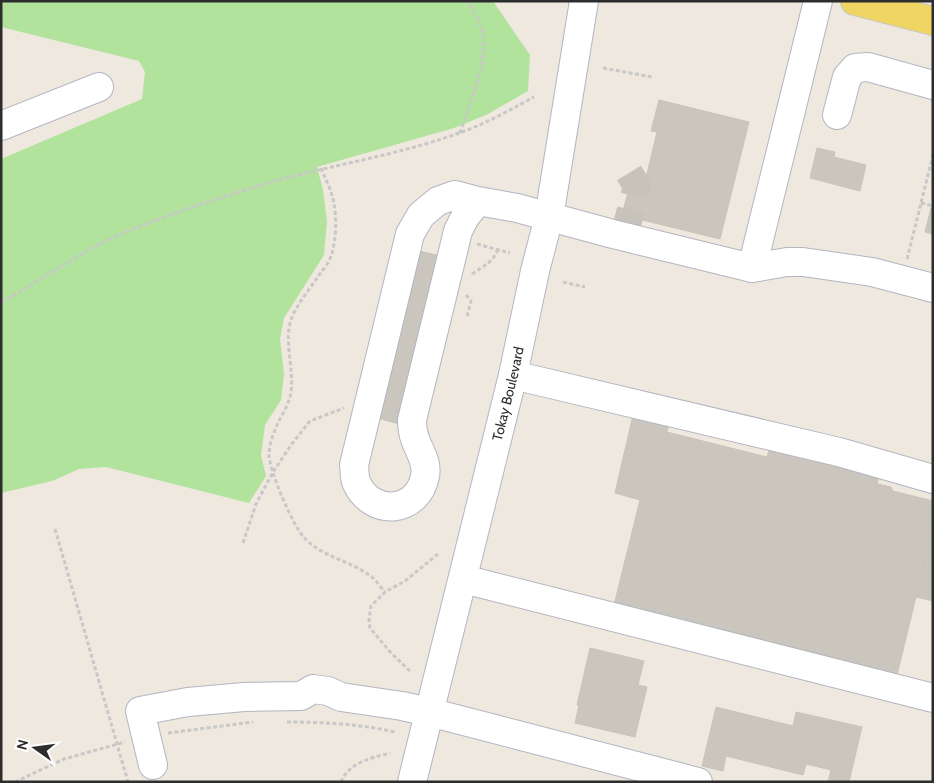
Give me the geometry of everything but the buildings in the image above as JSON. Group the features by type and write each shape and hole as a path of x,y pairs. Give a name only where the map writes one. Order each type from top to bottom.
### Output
{"main road":[{"path":"855,1 933,20"}],"street":[{"name":"Tokay Boulevard","path":"412,782 513,375 535,271 549,217 584,1"},
{"path":"752,268 818,1"},
{"path":"837,115 847,78 855,68 868,68 933,85"},
{"path":"3,125 99,87"},
{"path":"478,201 465,217 458,231 412,420 414,438 423,456 426,475 419,490 408,502 394,507 378,505 366,498 356,483 354,465 410,234 421,215 438,201 455,195 517,208 752,268 787,262 803,262 872,272 933,288"},
{"path":"513,375 839,452 933,479"},
{"path":"463,579 933,698"},
{"path":"154,764 140,711 188,702 244,697 301,696 311,704 327,704 341,697 387,703 429,712 698,782"}],"path":[{"path":"460,133 477,83 483,57 483,34 475,14 467,1"},
{"path":"603,68 652,77"},
{"path":"1,302 92,248 158,220 245,190 321,168 412,148 460,133 500,116 534,97"},
{"path":"902,280 933,155"},
{"path":"321,168 334,205 331,257 295,310 290,322 291,393 277,422 269,457 273,472 298,530 306,541 315,548 374,578 384,592"},
{"path":"921,203 933,206"},
{"path":"456,239 510,253"},
{"path":"471,275 487,265 496,256 498,249"},
{"path":"563,282 585,287"},
{"path":"462,290 471,301 467,317"},
{"path":"243,543 256,504 273,472 310,421 370,400"},
{"path":"55,530 128,782"},
{"path":"410,671 391,653 370,628 369,619 372,606 384,592 405,581 438,554"},
{"path":"15,782 64,759 118,743 196,728 260,722"},
{"path":"284,722 334,723 395,732"},
{"path":"341,782 343,776 352,767 368,759 390,753"}],"green space":[{"path":"1,1 493,1 530,55 528,91 488,114 454,128 317,167 323,190 327,221 324,255 284,318 280,339 284,374 281,400 265,425 261,455 266,476 249,503 106,467 79,469 52,481 1,493 1,159 142,99 145,72 139,61 1,27"}],"tunnel":[{"path":"624,237 637,186 629,173"}]}
